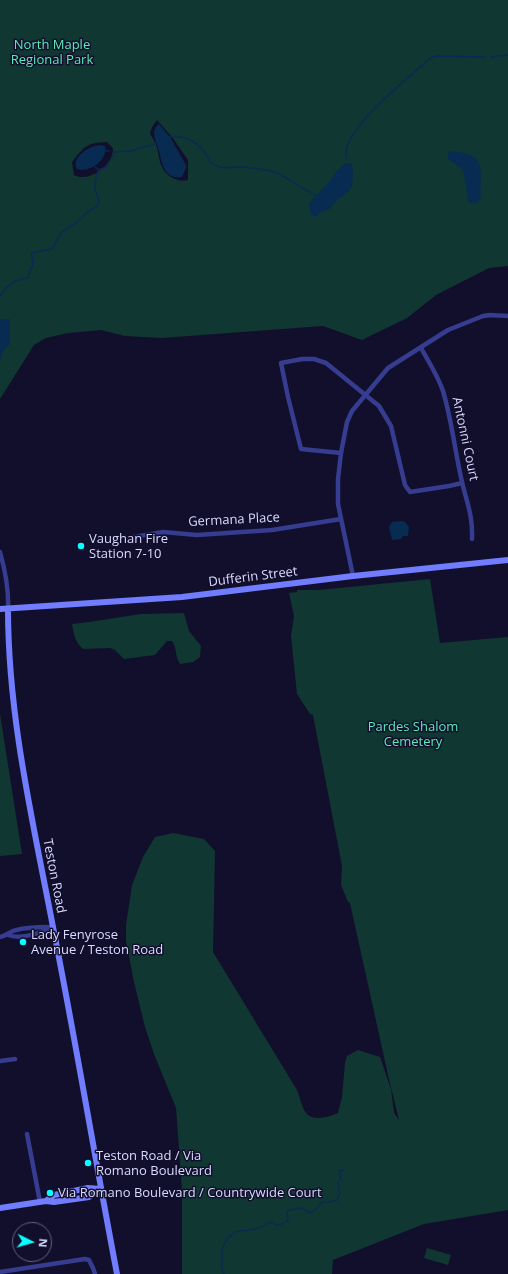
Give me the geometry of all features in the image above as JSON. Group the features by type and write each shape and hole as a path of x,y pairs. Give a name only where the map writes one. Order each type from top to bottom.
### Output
{"main road":[{"name":"Dufferin Street","path":"0,609 182,597 353,576 508,560"},
{"name":"Teston Road","path":"8,609 12,688 17,735 35,839 53,927 117,1274"},
{"path":"0,1208 89,1197 101,1190"}],"street":[{"path":"353,576 338,504 341,454 346,422 352,411 388,368 448,330 483,316 508,316"},
{"name":"Antonni Court","path":"421,348 433,367 443,391 462,482 473,525 472,539"},
{"path":"341,454 301,449 281,363 302,359 314,359 326,363 379,406 388,420 396,444 405,485 410,492 449,486 462,482"},
{"name":"Germana Place","path":"128,538 162,532 197,535 272,530 341,519"},
{"name":"Teston Road","path":"0,552 8,590 8,609"},
{"path":"0,937 8,935 14,938 41,933 53,927"},
{"path":"0,1061 15,1059"},
{"path":"27,1134 43,1202"},
{"path":"0,1272 85,1259 89,1260 95,1274"}],"green space":[{"name":"North Maple Regional Park","path":"0,0 508,0 508,266 489,268 436,295 407,318 362,340 323,326 162,338 125,336 101,330 68,333 46,338 34,345 0,399","holes":["157,120 172,137 188,160 188,180 176,180 169,176 162,167 154,140 150,134 152,127","107,142 113,150 110,160 105,167 92,175 83,177 74,175 72,162 83,149 94,143"]},
{"name":"Pardes Shalom Cemetery","path":"430,579 440,643 508,637 508,1210 424,1224 333,1260 332,1274 182,1274 182,1190 176,1108 154,1054 145,1027 134,982 126,941 126,925 132,885 143,857 155,837 173,833 204,839 215,851 213,952 297,1090 305,1112 314,1118 327,1117 338,1113 342,1097 347,1056 358,1050 380,1057 391,1089 394,1113 399,1120 350,903 348,902 341,885 342,866 313,715 310,714 297,694 291,636 294,616 289,593 297,592 297,590 319,590"},
{"path":"184,613 189,631 201,646 200,657 193,662 180,664 172,641 167,641 155,655 124,659 115,650 110,648 83,649 74,635 72,624 141,614"},
{"path":"0,714 22,854 0,856"},
{"path":"427,1248 451,1255 448,1265 424,1258"}],"water":[{"path":"159,124 170,137 186,165 182,177 171,176 165,170 154,134 155,129"},
{"path":"100,145 105,146 104,156 101,160 97,164 87,169 77,169 76,165 79,156 91,147"},
{"path":"450,151 471,156 477,160 480,165 481,199 476,203 470,203 468,200 464,174 461,168 448,159 448,154"},
{"path":"345,163 352,164 352,186 349,191 336,201 330,209 321,212 316,217 312,215 310,212 309,203"},
{"path":"0,319 10,319 10,344 3,352 0,362"},
{"path":"402,521 409,527 408,536 403,536 401,539 392,540 389,527 392,522"}],"waterway":[{"path":"491,57 508,55"},
{"path":"347,158 347,147 353,134 364,120 394,90 432,57 486,57"},
{"path":"170,137 186,138 194,142 204,151 210,162 219,167 243,167 271,171 281,175 310,192"},
{"path":"114,152 131,151 157,143"},
{"path":"111,159 115,152"},
{"path":"99,170 106,167 108,163"},
{"path":"95,167 99,170"},
{"path":"0,297 11,284 29,277 33,264 32,253 52,249 62,232 76,223 99,203 95,188 96,177 99,170"},
{"path":"312,193 316,196"},
{"path":"224,1274 221,1267 222,1249 230,1236 236,1232 251,1230 272,1222 276,1225 282,1224 288,1220 287,1212 289,1210 302,1208 310,1213 322,1202 337,1200 340,1193 338,1182 341,1180 339,1171 344,1170"}],"place":[{"name":"Vaughan Fire Station 7-10","path":"81,546"},
{"name":"Lady Fenyrose Avenue / Teston Road","path":"23,942"},
{"name":"Teston Road / Via Romano Boulevard","path":"88,1163"},
{"name":"Via Romano Boulevard / Countrywide Court","path":"50,1193"}]}
